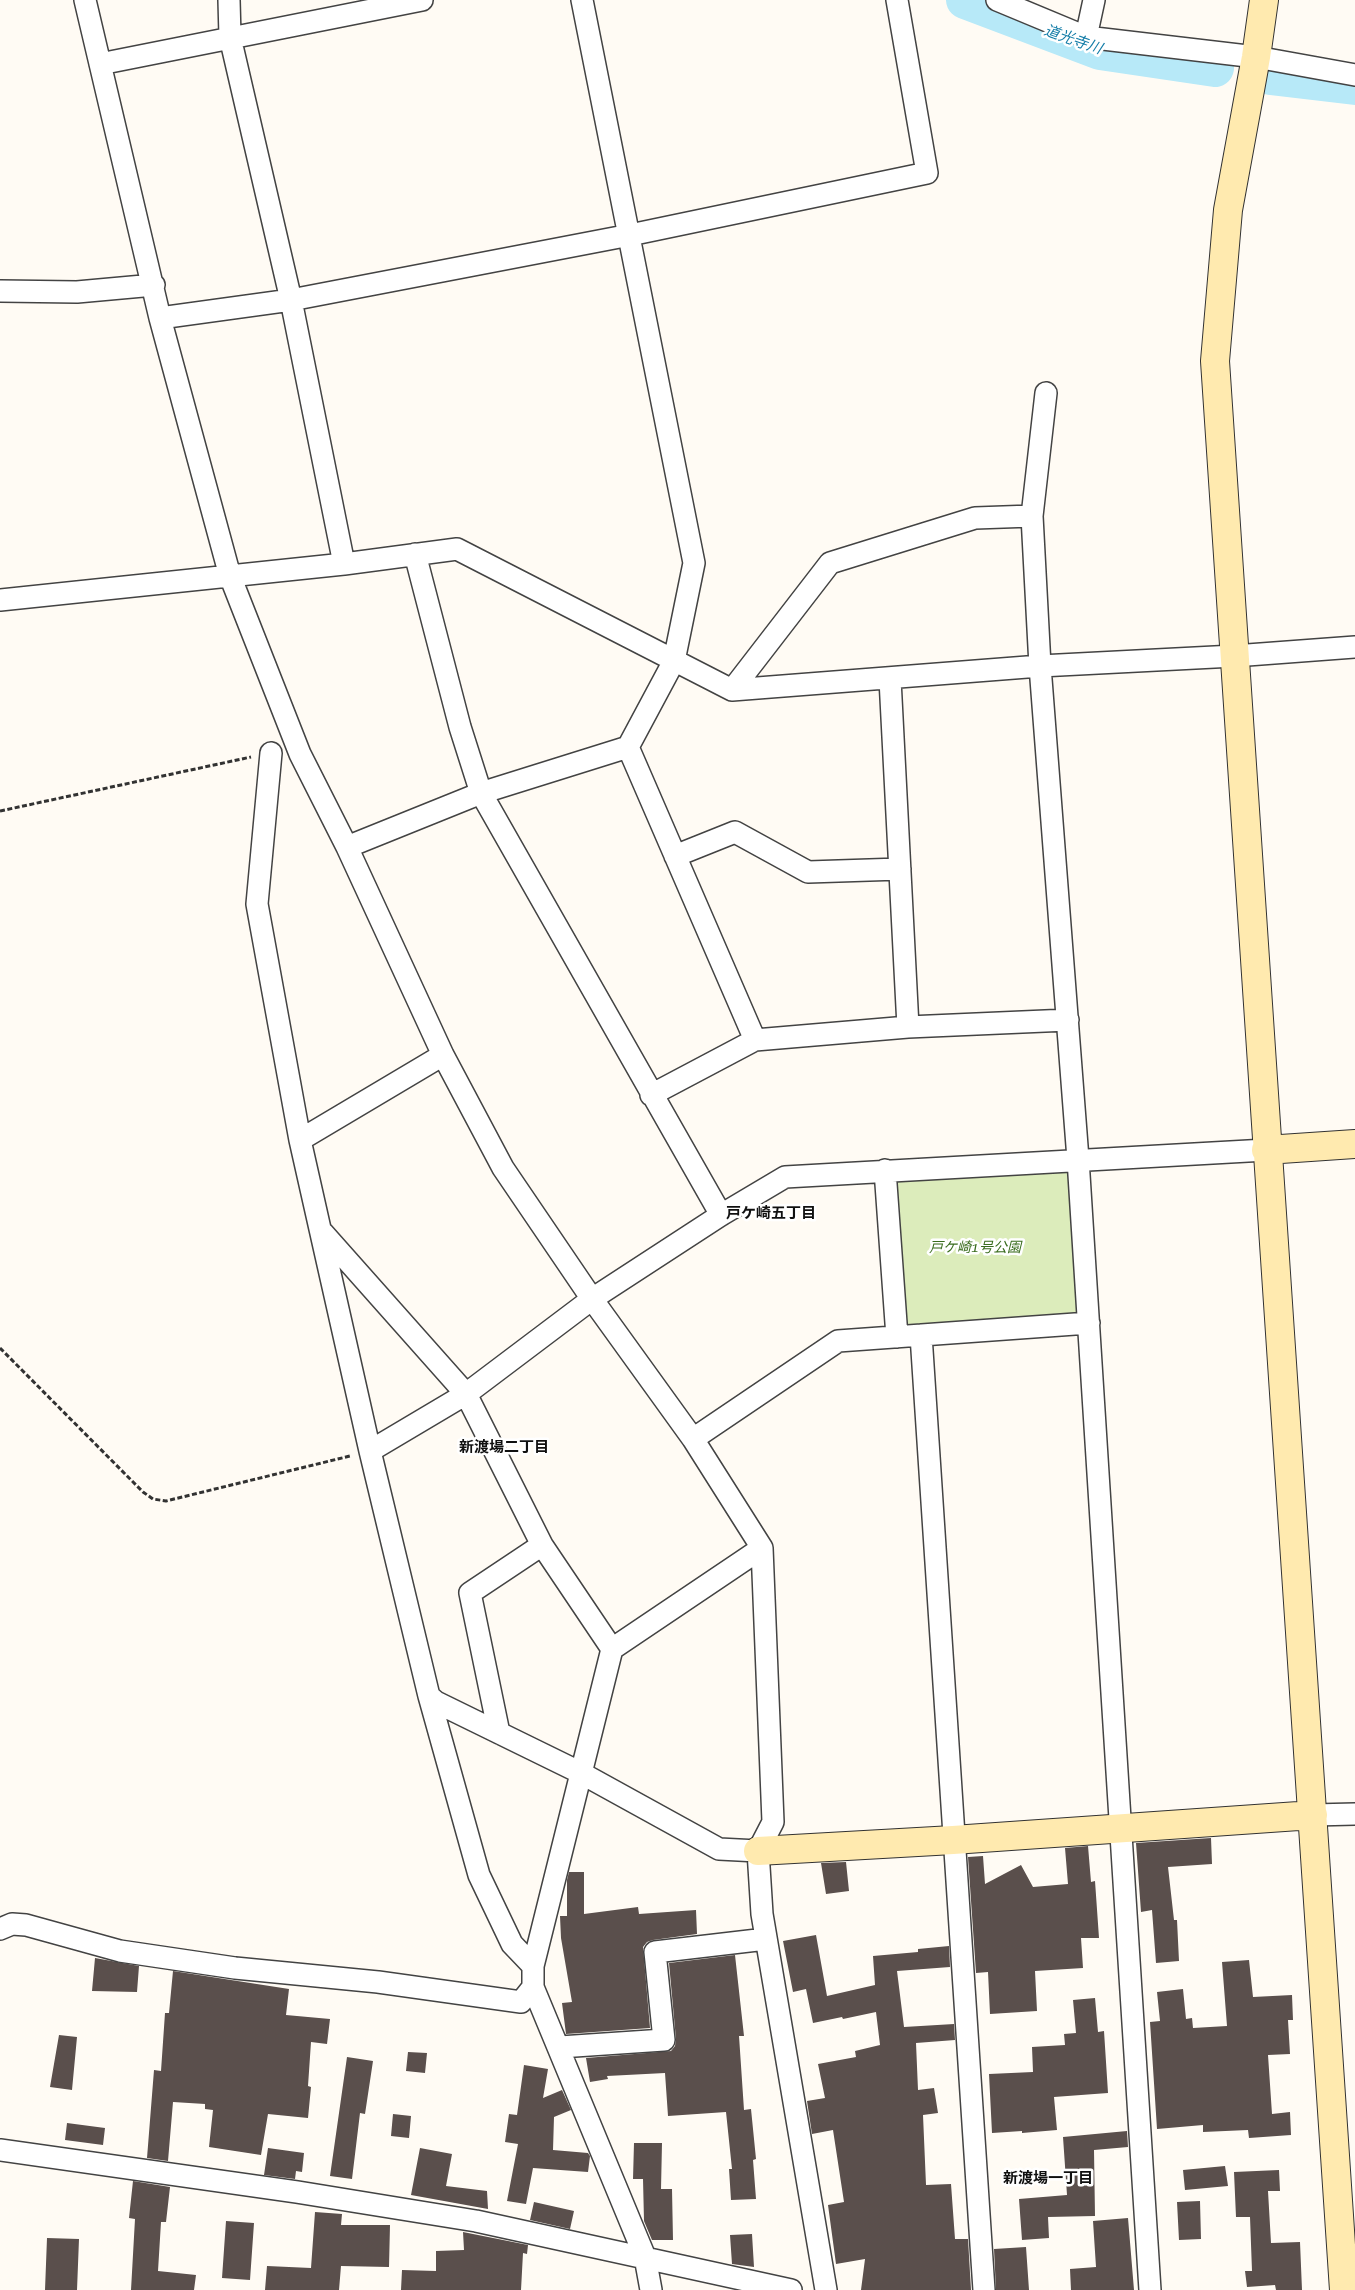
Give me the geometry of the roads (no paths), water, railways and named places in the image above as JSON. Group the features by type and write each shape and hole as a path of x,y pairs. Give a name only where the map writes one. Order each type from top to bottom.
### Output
{"street":[{"path":"85,0 154,285 160,318 230,576 300,754 347,847 442,1055 503,1168 592,1299 693,1439 762,1548 774,1822 758,1850 762,1914 826,2290"},
{"path":"229,0 230,37 291,300 344,564"},
{"path":"100,64 422,0"},
{"path":"347,847 481,793 628,747 674,661 694,563 582,0"},
{"path":"160,318 291,300 630,235 927,174 897,0"},
{"path":"997,0 1086,37 1256,57 1355,75"},
{"path":"1086,37 1094,0"},
{"path":"1264,0 1256,57 1228,210 1215,361 1288,1480 1313,1815 1344,2290"},
{"path":"0,291 77,292 154,285"},
{"path":"1046,393 1032,516 1040,666 1078,1159 1119,1828 1150,2290"},
{"path":"732,690 830,563 975,518 1032,516"},
{"path":"0,600 344,564 457,548 732,690 1040,666 1234,656 1355,647"},
{"path":"415,554 460,727 481,793 651,1095 721,1215"},
{"path":"890,679 908,1027"},
{"path":"628,747 755,1040"},
{"path":"271,753 257,904 300,1140 370,1451 429,1696 479,1875 512,1944 533,1976 645,2257 651,2290"},
{"path":"675,856 735,832 808,872 900,869"},
{"path":"651,1095 755,1040 908,1027 1068,1020"},
{"path":"300,1140 442,1055"},
{"path":"370,1451 466,1394 592,1299 721,1215 785,1177 1355,1144"},
{"path":"885,1170 897,1336"},
{"path":"320,1230 466,1394 542,1545 612,1649"},
{"path":"693,1439 838,1341 1089,1323"},
{"path":"921,1335 984,2290"},
{"path":"499,1733 470,1592 542,1545"},
{"path":"0,1929 12,1924 26,1925 120,1951 236,1968 378,1982 521,2002 533,1976 612,1649 762,1548"},
{"path":"429,1696 581,1774 719,1849 758,1850 953,1840 1313,1815 1355,1814"},
{"path":"560,2047 664,2040 655,1952 766,1939"},
{"path":"0,2150 373,2204 476,2221 791,2290"}],"waterway":[{"name":"道光寺川","path":"965,0 1100,51 1215,68"},
{"name":"道光寺川","path":"1270,76 1355,86"}],"district":[{"name":"戸ケ崎五丁目","path":"771,1214"},
{"name":"新渡場二丁目","path":"504,1448"},
{"name":"新渡場一丁目","path":"1048,2179"}],"park label":[{"name":"戸ケ崎1号公園","path":"975,1248"}]}
